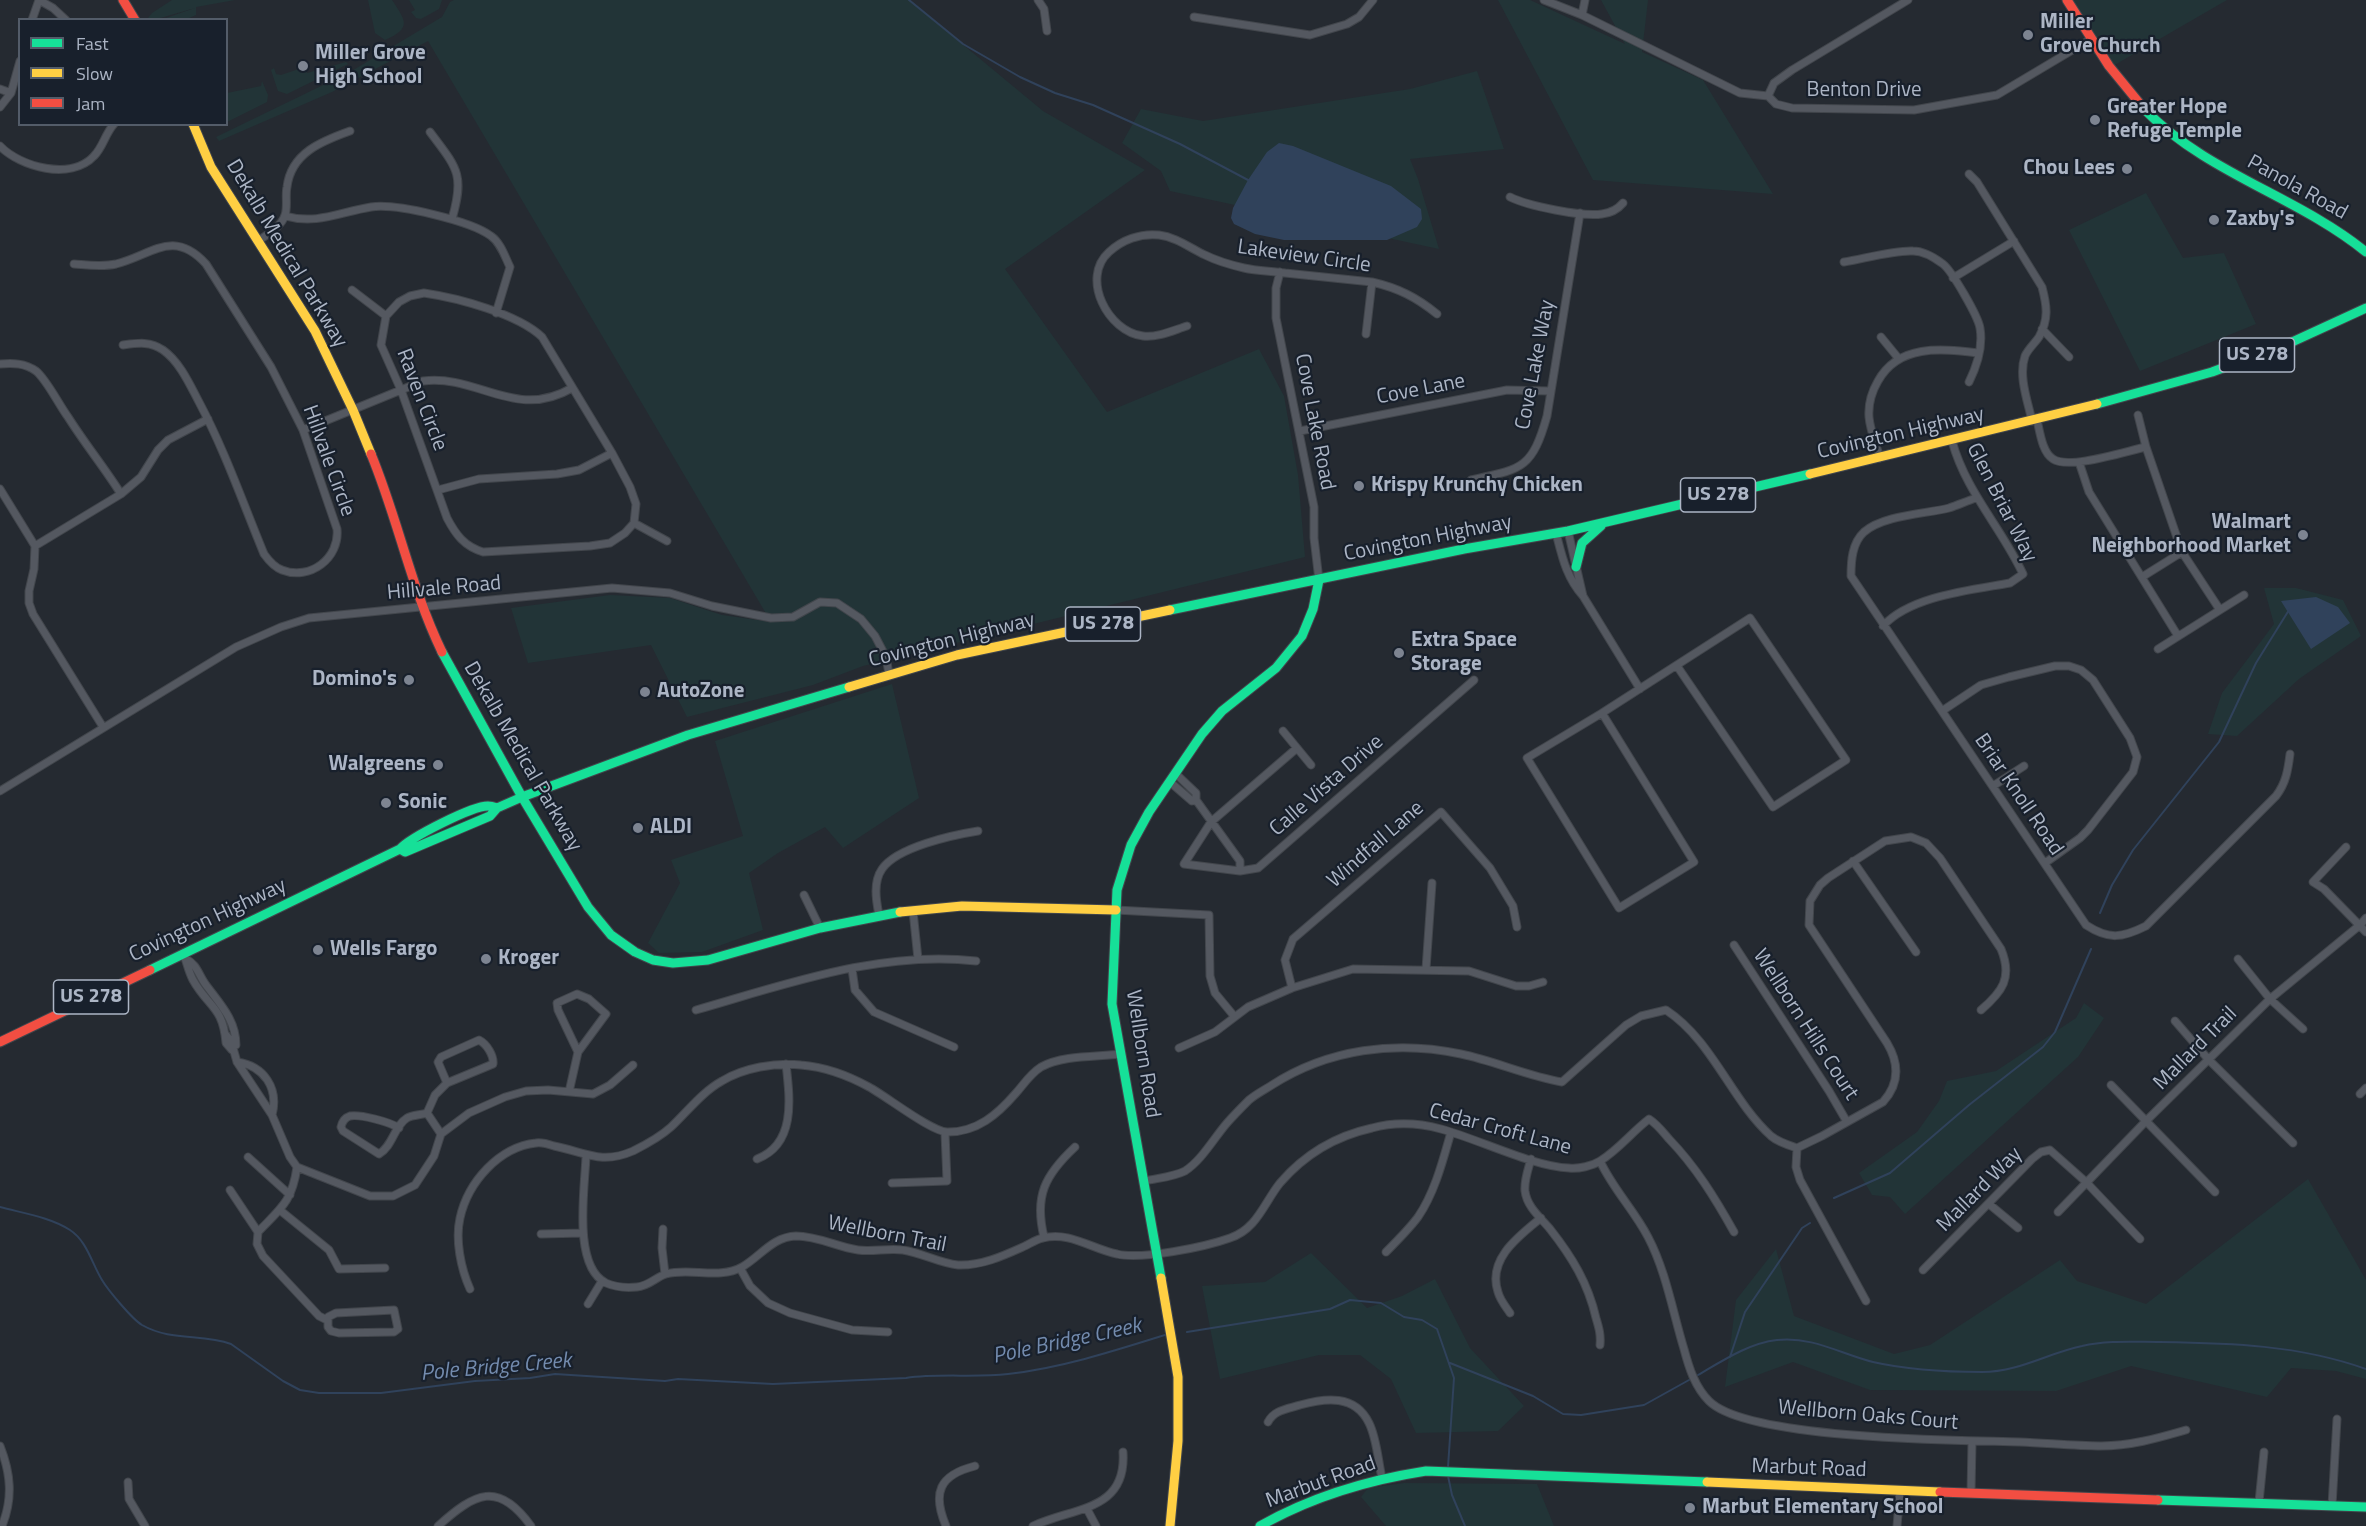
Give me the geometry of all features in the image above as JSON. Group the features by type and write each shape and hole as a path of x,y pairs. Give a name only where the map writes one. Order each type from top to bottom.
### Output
{"main road":[{"path":"123,0 134,18"},
{"name":"Panola Road","path":"2067,0 2128,93 2152,119 2198,154 2314,213 2366,252"},
{"name":"Dekalb Medical Parkway","path":"194,126 211,167 315,330 353,410 376,466 410,572 441,650 522,797 600,924 622,944 653,960 673,963 708,960 820,928 913,910 962,906 1116,910"},
{"name":"Covington Highway","path":"0,1042 184,956 400,849 405,852 490,816 497,808 522,797 688,735 957,655 1464,549 1568,531 2035,421 2212,372 2292,342 2366,308"},
{"path":"1576,567 1578,549 1582,541 1607,522"},
{"name":"Wellborn Road","path":"1170,1526 1178,1441 1178,1377 1112,1004 1117,890 1131,844 1172,777 1202,734 1222,711 1276,668 1296,646 1308,623 1319,580"},
{"name":"Marbut Road","path":"1260,1526 1281,1514 1382,1478 1426,1471 1900,1491 2366,1507"}],"street":[{"path":"33,18 39,0 64,18"},
{"path":"1038,0 1044,9 1047,31"},
{"path":"1194,17 1310,35 1347,24 1359,17 1373,0"},
{"name":"Benton Drive","path":"1544,0 1582,15 1740,93 1768,96 1776,104 1792,108 1914,110 1997,95 2091,39"},
{"path":"1582,15 1585,0"},
{"path":"1768,96 1774,83 1792,70 1908,0"},
{"path":"0,107 10,93 18,67"},
{"path":"0,89 10,93"},
{"path":"0,146 14,156 37,166 51,168 77,166 94,157 113,126"},
{"path":"258,241 273,230 285,216 287,184 294,165 309,149 350,130"},
{"path":"430,132 458,174 459,192 452,219"},
{"path":"1968,174 1977,182 2042,287 2048,310 2042,329 2026,356 2024,365 2025,389 2043,444 2053,459 2073,463 2146,447"},
{"path":"1510,197 1539,207 1580,213 1602,214 1614,211 1623,203"},
{"path":"285,216 301,221 316,220 373,206 393,207 452,219 487,233 494,237 510,267 496,313"},
{"name":"Cove Lake Way","path":"1471,480 1520,468 1533,455 1547,416 1580,213"},
{"name":"Lakeview Circle","path":"1187,326 1156,335 1143,336 1128,332 1116,322 1105,307 1095,281 1096,270 1104,257 1127,240 1144,235 1159,235 1173,239 1224,263 1247,269 1372,282 1405,292 1437,314"},
{"path":"1953,278 2014,241"},
{"name":"Hillvale Circle","path":"74,264 88,266 118,263 160,247 173,245 186,247 206,264 260,348 303,430 330,505 338,539 331,556 314,569 301,573 281,570 273,565 264,554 230,465 190,383 171,356 151,344 141,342 123,345"},
{"path":"1844,262 1913,251 1927,254 1943,264 1980,327 1979,353 1976,368 1969,382"},
{"name":"Cove Lake Road","path":"1280,272 1276,288 1276,318 1314,507 1314,538 1319,580"},
{"path":"1366,334 1372,282"},
{"path":"352,290 386,316 399,302 424,292 496,313 533,329 542,338 630,487 636,504 634,523 667,541"},
{"name":"Raven Circle","path":"386,316 381,345 401,390 447,518 458,537 471,548 483,552 610,543 634,523"},
{"path":"2042,329 2069,357"},
{"path":"1881,337 1899,359"},
{"path":"1880,458 1869,419 1869,401 1882,373 1899,359 1924,350 1940,349 1979,353"},
{"path":"0,364 26,365 38,373 82,438 97,455 121,494"},
{"path":"303,430 423,381 441,379 509,399 535,401 557,397 572,388"},
{"name":"Cove Lane","path":"1300,431 1508,390 1550,391"},
{"path":"2138,415 2146,447 2182,552 2220,610"},
{"path":"35,546 121,494 141,477 158,450 168,440 208,419"},
{"name":"Glen Briar Way","path":"1883,626 1891,618 1918,603 2010,583 2023,574 1976,498 1958,464 1952,441"},
{"path":"438,490 479,478 557,474 579,470 612,453"},
{"path":"2079,462 2089,492 2178,636"},
{"path":"0,489 35,546 34,569 29,591 29,603 33,614 103,727"},
{"name":"Briar Knoll Road","path":"1976,498 1950,508 1890,520 1863,532 1853,553 1851,576 2086,925 2100,933 2116,937 2131,934 2146,926 2276,796 2283,787 2290,754"},
{"path":"1568,531 1583,596"},
{"path":"1556,533 1572,585 1583,596 1640,689"},
{"path":"2142,577 2182,552"},
{"name":"Hillvale Road","path":"0,791 236,647 281,627 309,618 424,606 479,603 612,588 670,593 712,606 771,618 793,617 820,602 837,603 861,619 875,636 886,657 889,674"},
{"path":"2158,649 2244,595"},
{"path":"1602,713 1694,862 1619,908 1527,758 1677,666 1750,618 1846,760 1773,807 1677,666"},
{"path":"1942,711 1981,685 2055,666 2069,666 2081,670 2092,680 2130,738 2137,758 2133,772 2088,830 2044,863"},
{"name":"Calle Vista Drive","path":"1211,822 1184,864 1240,870 1258,868 1474,680"},
{"path":"1283,731 1311,765"},
{"path":"1211,822 1297,748"},
{"path":"1993,786 2024,766"},
{"path":"1172,777 1192,801 1196,800 1240,861 1240,870"},
{"name":"Windfall Lane","path":"1292,988 1285,960 1293,939 1441,812 1490,868 1513,906 1517,927"},
{"path":"879,915 875,899 878,880 889,861 903,853 957,834 978,831"},
{"path":"1145,1181 1184,1172 1192,1166 1229,1121 1252,1098 1302,1067 1319,1060 1370,1049 1400,1047 1460,1053 1520,1073 1562,1082 1571,1071 1626,1025 1641,1016 1666,1010 1696,1036 1758,1122 1772,1137 1797,1148 1883,1102 1890,1094 1897,1068 1894,1055 1809,925 1809,909 1814,894 1828,878 1885,841 1911,837 1926,843 1940,858 2001,950 2005,959 2006,975 2003,984 1997,996 1981,1010"},
{"path":"2346,847 2313,882 2324,889 2366,932"},
{"path":"1853,861 1916,952"},
{"path":"1426,969 1432,883"},
{"path":"804,895 820,928"},
{"path":"913,910 918,959"},
{"path":"1116,910 1209,915 1210,976 1215,993 1234,1016"},
{"name":"Mallard Trail","path":"2058,1212 2146,1121 2270,999 2366,918"},
{"name":"Wellborn Hills Court","path":"1734,945 1829,1090 1847,1122"},
{"path":"184,956 185,965 194,983 213,1004 228,1031 226,1043 234,1052 237,1062 272,1115 290,1157 297,1167 370,1196 393,1197 415,1185 434,1156 441,1134 469,1113 505,1097 526,1091 569,1092 585,1095 599,1093 633,1065"},
{"path":"696,1010 825,973 918,959 976,961"},
{"path":"2238,959 2270,999 2303,1029"},
{"path":"852,969 855,990 874,1012 954,1047"},
{"path":"1179,1048 1215,1032 1248,1007 1292,988 1353,969 1468,970 1516,986 1529,986 1543,982"},
{"path":"569,1092 578,1052 606,1014 589,999 577,994 557,1003 558,1010 578,1052"},
{"path":"2175,1021 2209,1060 2293,1143"},
{"path":"427,1113 435,1095 447,1083 493,1064 484,1042 479,1040 441,1057 438,1062 447,1083"},
{"path":"470,1289 459,1243 460,1219 476,1183 500,1157 518,1147 540,1142 586,1156 598,1158 621,1156 651,1142 670,1128 721,1081 749,1070 786,1064 813,1066 847,1076 945,1133 967,1130 982,1124 1009,1101 1038,1068 1053,1061 1121,1054"},
{"path":"237,1062 250,1064 265,1075 273,1099 272,1115"},
{"path":"757,1159 769,1155 788,1128 786,1064"},
{"path":"2111,1085 2215,1192"},
{"path":"2360,1094 2366,1088"},
{"path":"427,1113 441,1134"},
{"path":"399,1128 384,1121 351,1116 345,1119 340,1127 380,1154 385,1151 408,1118 427,1113"},
{"name":"Cedar Croft Lane","path":"1158,1254 1228,1239 1249,1229 1279,1185 1293,1169 1332,1142 1373,1127 1393,1124 1416,1124 1451,1132 1570,1169 1600,1161 1649,1119 1678,1148 1707,1184 1734,1232"},
{"path":"1386,1252 1418,1217 1426,1203 1441,1166 1451,1132"},
{"path":"892,1184 947,1180 945,1133"},
{"path":"1075,1148 1054,1168 1044,1186 1040,1214 1044,1237 1068,1238 1116,1254 1136,1257 1158,1254"},
{"path":"1797,1148 1796,1167 1800,1180 1866,1300"},
{"name":"Mallard Way","path":"1923,1270 2032,1159 2041,1152 2049,1150 2086,1182 2140,1239"},
{"path":"586,1156 583,1233 588,1262 602,1281 588,1304"},
{"path":"248,1157 290,1195"},
{"path":"1532,1159 1525,1180 1525,1192 1530,1206 1580,1270 1592,1298 1601,1336 1600,1345"},
{"name":"Wellborn Oaks Court","path":"1600,1161 1608,1180 1641,1223 1650,1240 1658,1260 1686,1359 1697,1386 1710,1402 1727,1414 1743,1419 1824,1433 1972,1442 2102,1446 2138,1443 2186,1430"},
{"path":"297,1167 290,1195 281,1211 258,1232 257,1244 263,1256 319,1316 327,1320 331,1331 390,1333 398,1329 394,1310 336,1313 327,1320"},
{"path":"230,1190 258,1232"},
{"path":"1989,1204 2018,1228"},
{"path":"281,1211 329,1250 339,1269 385,1268"},
{"path":"1510,1313 1498,1294 1496,1280 1502,1256 1509,1246 1541,1218"},
{"path":"663,1229 662,1248 665,1274"},
{"path":"541,1234 583,1233"},
{"name":"Wellborn Trail","path":"602,1281 622,1287 639,1287 665,1274 718,1273 741,1268 773,1242 792,1236 811,1237 860,1251 905,1250 935,1261 957,1265 999,1258 1044,1237"},
{"path":"741,1268 750,1286 768,1303 790,1313 852,1330 888,1332"},
{"path":"1268,1422 1272,1415 1281,1411 1320,1399 1337,1399 1362,1414 1370,1423 1382,1478"},
{"path":"2332,1506 2337,1419"},
{"path":"1971,1493 1972,1442"},
{"path":"0,1446 8,1467 10,1483 10,1498 2,1526"},
{"path":"1033,1526 1047,1519 1087,1509 1106,1499 1117,1484 1124,1468 1123,1452"},
{"path":"2259,1503 2264,1452"},
{"path":"946,1526 939,1507 939,1490 956,1472 975,1466"},
{"path":"128,1482 129,1499 145,1526"},
{"path":"1898,1526 1900,1491"},
{"path":"438,1526 461,1506 480,1497 498,1496 519,1510 531,1526"},
{"path":"1087,1509 1096,1526"}],"shaded area":[{"path":"172,0 235,0 196,7 196,15 189,18 166,18 195,8 160,18 148,18"},
{"path":"368,0 392,0 403,18 404,23 400,32 385,40 375,33"},
{"path":"409,0 442,0 439,9 421,19 416,18 411,12 415,10"},
{"path":"454,0 909,0 1043,111 1145,170 1005,269 1107,412 1259,349 1284,396 1298,475 1305,557 863,666 813,685 687,717 651,645 528,663 511,608 610,595 670,598 722,615 771,622 428,41 332,92 219,141 216,137 350,72 442,17 450,2"},
{"path":"1498,0 1530,0 1625,44 1601,0 1648,0 1642,52 1703,80 1773,194 1593,180"},
{"path":"2067,0 2227,0 2106,70"},
{"path":"346,62 348,64 287,94 278,91 271,70 274,68 276,74 281,75 305,67 307,73"},
{"path":"1477,71 1504,149 1410,159 1439,249 1170,191 1161,171 1122,143 1141,109 1203,121 1410,89"},
{"path":"262,81 268,95 267,102 228,122 228,93 261,86"},
{"path":"2146,193 2183,258 2224,253 2256,324 2140,371 2069,230"},
{"path":"2264,588 2296,588 2343,600 2361,636 2299,679 2237,736 2208,734 2222,693 2274,624"},
{"path":"892,684 919,798 843,848 825,827 778,853 749,873 763,930 702,952 659,953 648,943 680,883 671,860 743,836 715,741"},
{"path":"2084,1003 2104,1018 2078,1057 1905,1214 1890,1197 1872,1195 1859,1173 1917,1132 1939,1101 1947,1081 1996,1071 2076,1018"},
{"path":"2308,1179 2366,1280 2366,1379 2336,1371 2291,1368 2267,1397 2131,1366 2056,1391 1870,1390 1793,1362 1725,1387 1736,1300 1776,1249 1794,1316 1894,1354 1930,1345 2060,1260 2077,1281 2146,1304"},
{"path":"1311,1253 1367,1308 1402,1296 1435,1279 1470,1348 1524,1406 1498,1431 1416,1433 1391,1379 1360,1355 1319,1355 1220,1379 1202,1286 1265,1282"},
{"path":"1404,1483 1537,1484 1554,1526 1386,1526 1361,1497 1368,1488"}],"water":[{"path":"1279,143 1293,146 1391,186 1421,209 1422,219 1417,227 1387,240 1284,240 1255,234 1234,224 1231,218 1233,208 1248,180 1267,152"},
{"path":"2316,597 2338,607 2350,623 2311,649 2281,601"}],"waterway":[{"path":"909,0 963,44 1020,77 1055,93 1093,105 1180,144 1248,180"},
{"path":"2100,913 2112,885 2133,850 2219,742 2256,663 2289,610"},
{"path":"1834,1198 1890,1173 1969,1105 2043,1047 2055,1032 2091,949"},
{"name":"Pole Bridge Creek","path":"0,1207 36,1216 70,1230 85,1246 105,1285 142,1325 164,1334 231,1344 283,1381 300,1390 319,1393 381,1393 555,1374 665,1381 678,1379 773,1384 995,1375 1068,1363 1165,1335"},
{"path":"1730,1357 1745,1312 1802,1228 1810,1223"},
{"name":"Pole Bridge Creek","path":"1187,1332 1330,1309 1350,1300 1381,1303 1404,1317 1422,1320 1437,1329 1454,1378 1448,1467"},
{"path":"1698,1375 1756,1345 1790,1339 1814,1343 1873,1362 1941,1371 1996,1371 2021,1366 2082,1346 2130,1342 2212,1343 2264,1347 2315,1355 2366,1369"},
{"path":"1450,1363 1533,1396 1563,1414 1581,1415 1644,1405 1689,1380"},
{"name":"Pole Bridge Creek","path":"1448,1476 1452,1495 1465,1526"}],"traffic: fast":[{"path":"2145,110 2196,151 2311,215 2366,252"},
{"path":"2097,404 2212,372 2292,342 2366,308"},
{"path":"1170,610 1464,549 1568,531 1810,474"},
{"path":"1576,567 1582,543 1601,526"},
{"path":"1161,1278 1112,1004 1117,890 1131,845 1149,812 1202,734 1222,711 1276,668 1302,636 1313,609 1319,580"},
{"path":"442,652 522,797 588,907 611,935 635,952 653,960 673,963 708,960 820,928 900,912"},
{"path":"400,849 405,852 490,816 497,808 522,797 688,735 849,687"},
{"path":"150,970 400,849 416,837 456,816 480,807 497,808"},
{"path":"1260,1526 1299,1506 1340,1491 1383,1479 1426,1471 1707,1482"},
{"path":"2158,1500 2366,1507"}],"traffic: slow":[{"path":"194,126 211,167 315,331 353,410 371,454"},
{"path":"1810,474 2097,404"},
{"path":"849,687 957,655 1170,610"},
{"path":"900,912 962,906 1116,910"},
{"path":"1161,1278 1178,1377 1178,1441 1170,1526"},
{"path":"1707,1482 1940,1492"}],"traffic: jam":[{"path":"123,0 134,18"},
{"path":"2067,0 2109,66 2145,110"},
{"path":"371,454 413,578 442,652"},
{"path":"0,1042 150,970"},
{"path":"1940,1492 2158,1500"}],"place":[{"name":"Miller Grove Church","path":"2028,35"},
{"name":"Miller Grove High School","path":"303,66"},
{"name":"Greater Hope Refuge Temple","path":"2095,120"},
{"name":"Chou Lees","path":"2127,169"},
{"name":"Zaxby's","path":"2214,220"},
{"name":"Krispy Krunchy Chicken","path":"1359,486"},
{"name":"Walmart Neighborhood Market","path":"2303,535"},
{"name":"Extra Space Storage","path":"1399,653"},
{"name":"Domino's","path":"409,680"},
{"name":"AutoZone","path":"645,692"},
{"name":"Walgreens","path":"438,765"},
{"name":"Sonic","path":"386,803"},
{"name":"ALDI","path":"638,828"},
{"name":"Wells Fargo","path":"318,950"},
{"name":"Kroger","path":"486,959"},
{"name":"Marbut Elementary School","path":"1690,1508"}]}
